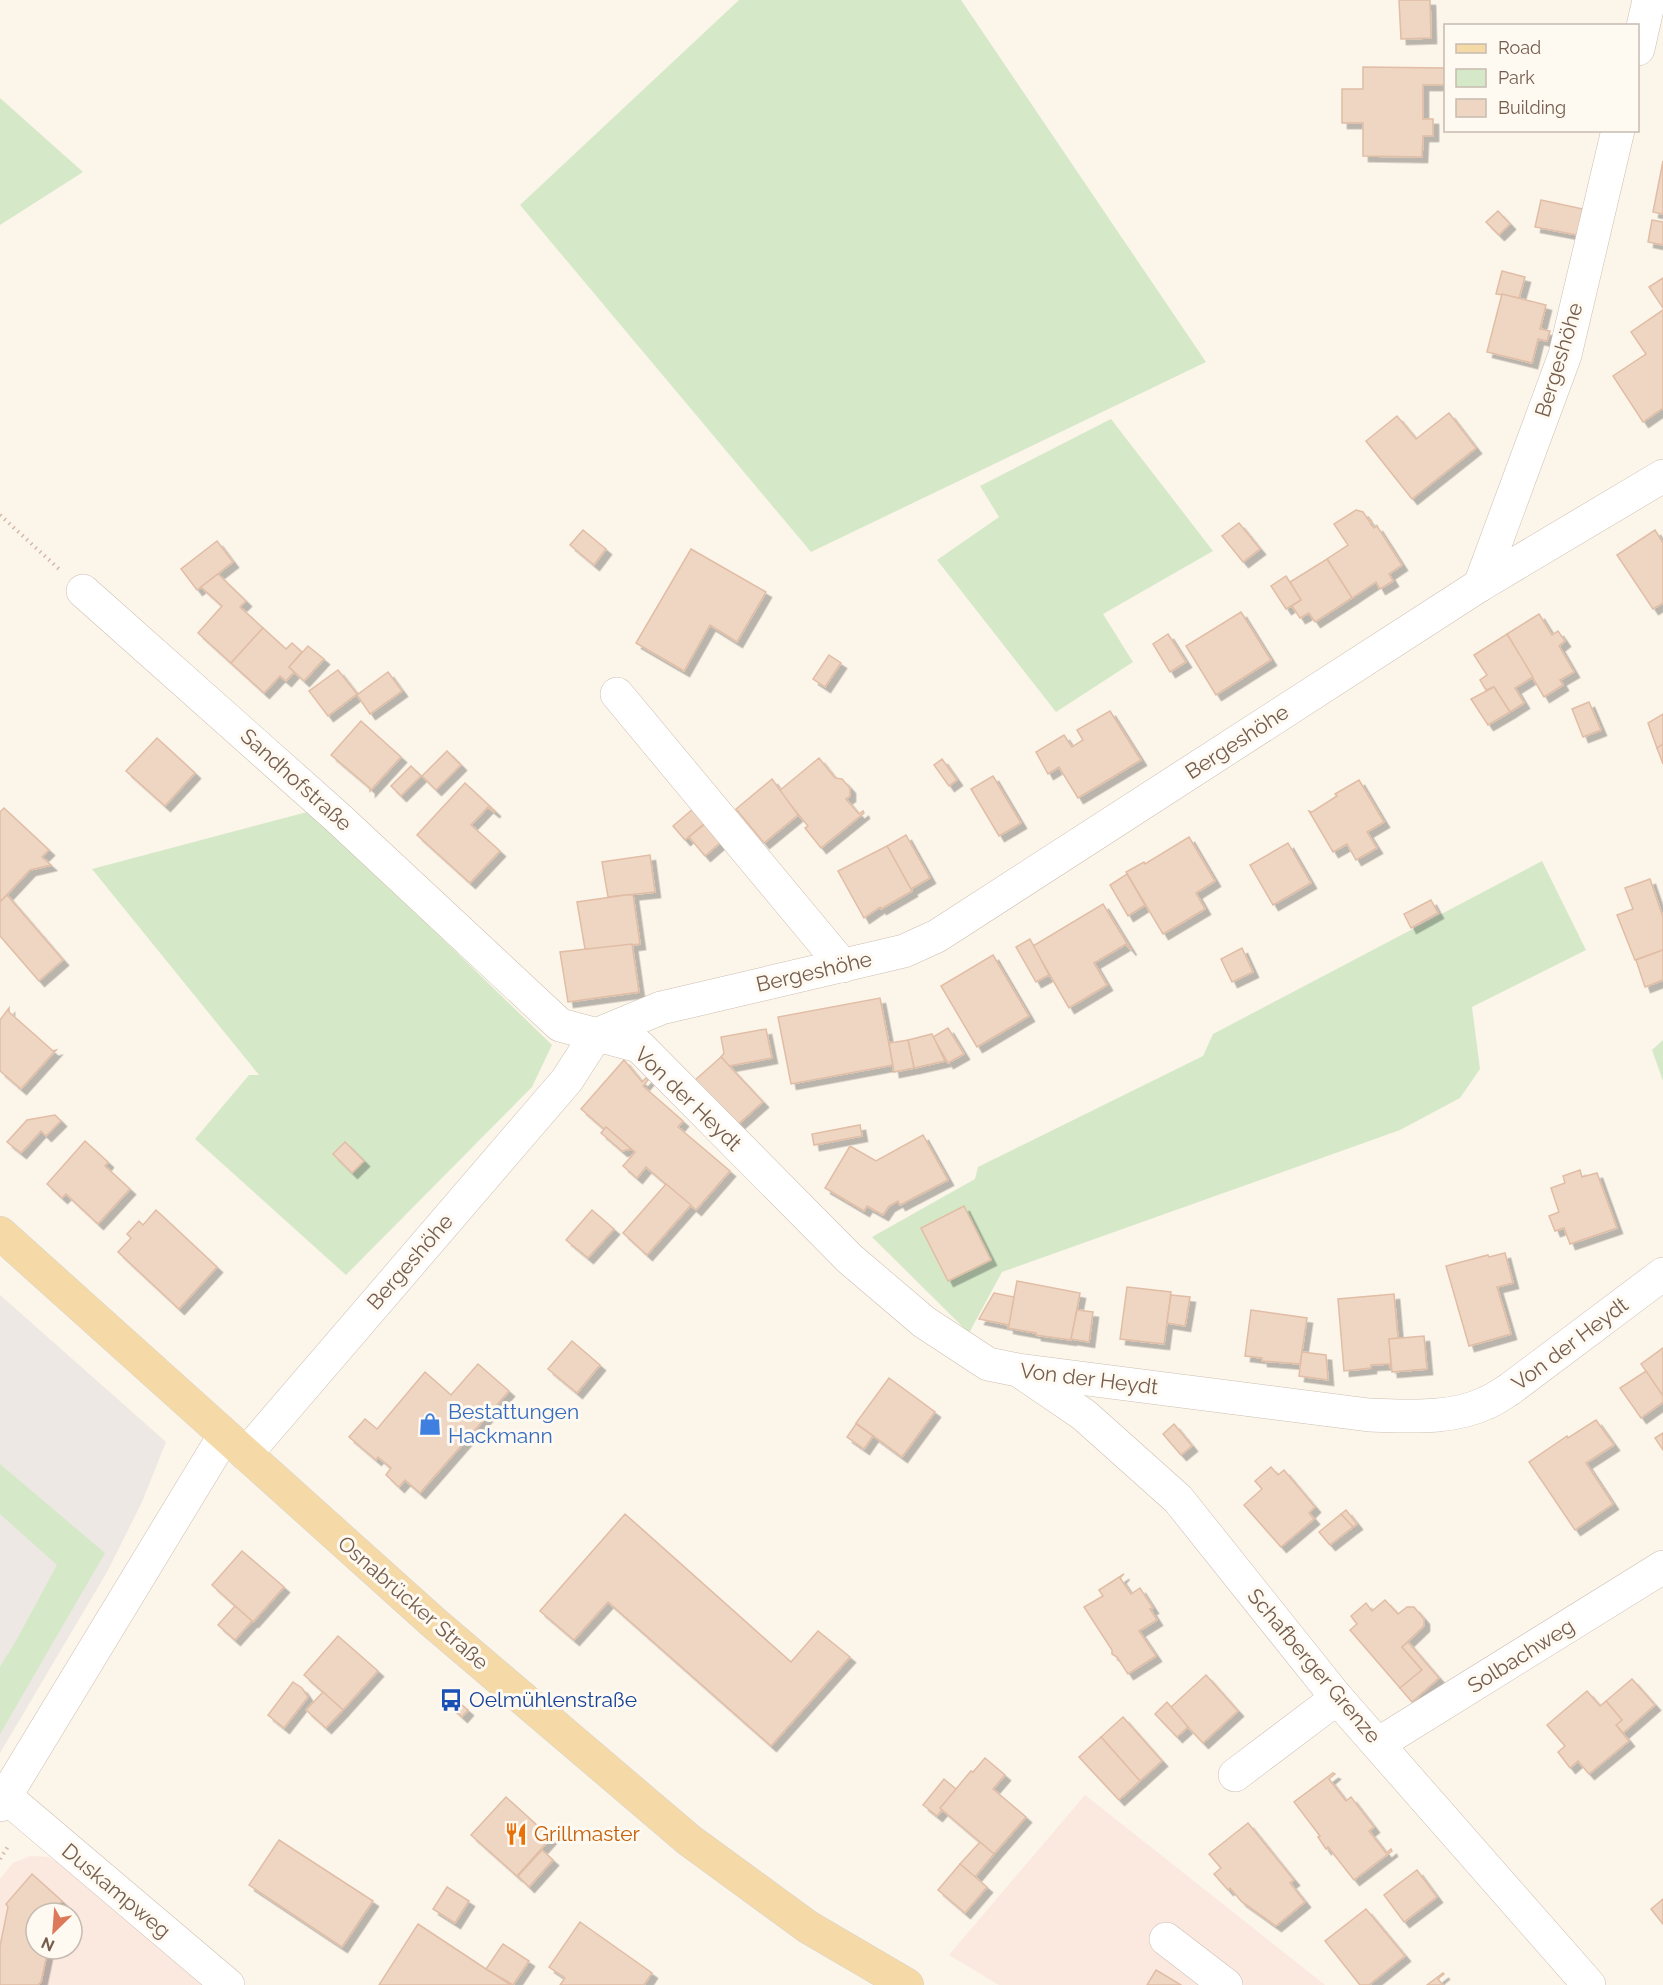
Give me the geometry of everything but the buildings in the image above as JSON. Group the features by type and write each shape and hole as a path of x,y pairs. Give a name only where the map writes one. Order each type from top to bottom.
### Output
{"main road":[{"name":"Osnabrücker Straße","path":"0,1233 433,1622 689,1840 808,1927 907,1985"}],"street":[{"path":"1639,45 1649,0"},
{"name":"Bergeshöhe","path":"1480,585 1564,355 1618,132"},
{"name":"Bergeshöhe","path":"235,1445 567,1080 596,1035 661,1008 904,951 937,936 1480,585 1663,476"},
{"name":"Sandhofstraße","path":"83,591 337,817 560,1025 596,1035"},
{"path":"617,694 843,966"},
{"name":"Von der Heydt","path":"596,1035 639,1046 850,1259 924,1322 988,1364 1018,1370 1369,1415 1421,1416 1458,1412 1486,1404 1510,1389 1663,1274"},
{"name":"Schafberger Grenze","path":"1018,1370 1084,1415 1178,1499 1337,1698 1589,1985"},
{"path":"3,1800 235,1445"},
{"name":"Solbachweg","path":"1378,1744 1663,1567"},
{"path":"1235,1775 1337,1698"},
{"name":"Duskampweg","path":"3,1800 228,1985"},
{"path":"1166,1939 1226,1985"}],"path":[{"path":"0,515 83,591"}],"shaded area":[{"path":"0,1295 166,1442 142,1502 107,1572 0,1753"},
{"path":"1085,1795 1325,1985 999,1985 949,1955"},
{"path":"31,1856 48,1857 64,1866 202,1985 0,1985 0,1879 13,1863"}],"green space":[{"path":"739,0 961,0 1206,362 811,552 520,205"},
{"path":"0,98 83,172 0,225"},
{"path":"1111,419 1213,551 1103,614 1133,662 1056,712 937,560 999,517 980,486"},
{"path":"311,811 552,1045 532,1087 346,1275 195,1139 249,1075 259,1075 92,869"},
{"path":"1542,861 1586,950 1472,1007 1480,1069 1460,1098 1400,1130 1002,1272 969,1333 872,1237 975,1179 978,1167 1203,1056 1213,1034"},
{"path":"1663,1040 1663,1081 1652,1050"},
{"path":"0,1464 105,1553 0,1734 0,1667 57,1565 0,1514"}],"place":[{"name":"Bestattungen Hackmann","path":"430,1424"},
{"name":"Oelmühlenstraße","path":"451,1700"},
{"name":"Grillmaster","path":"516,1834"}]}
